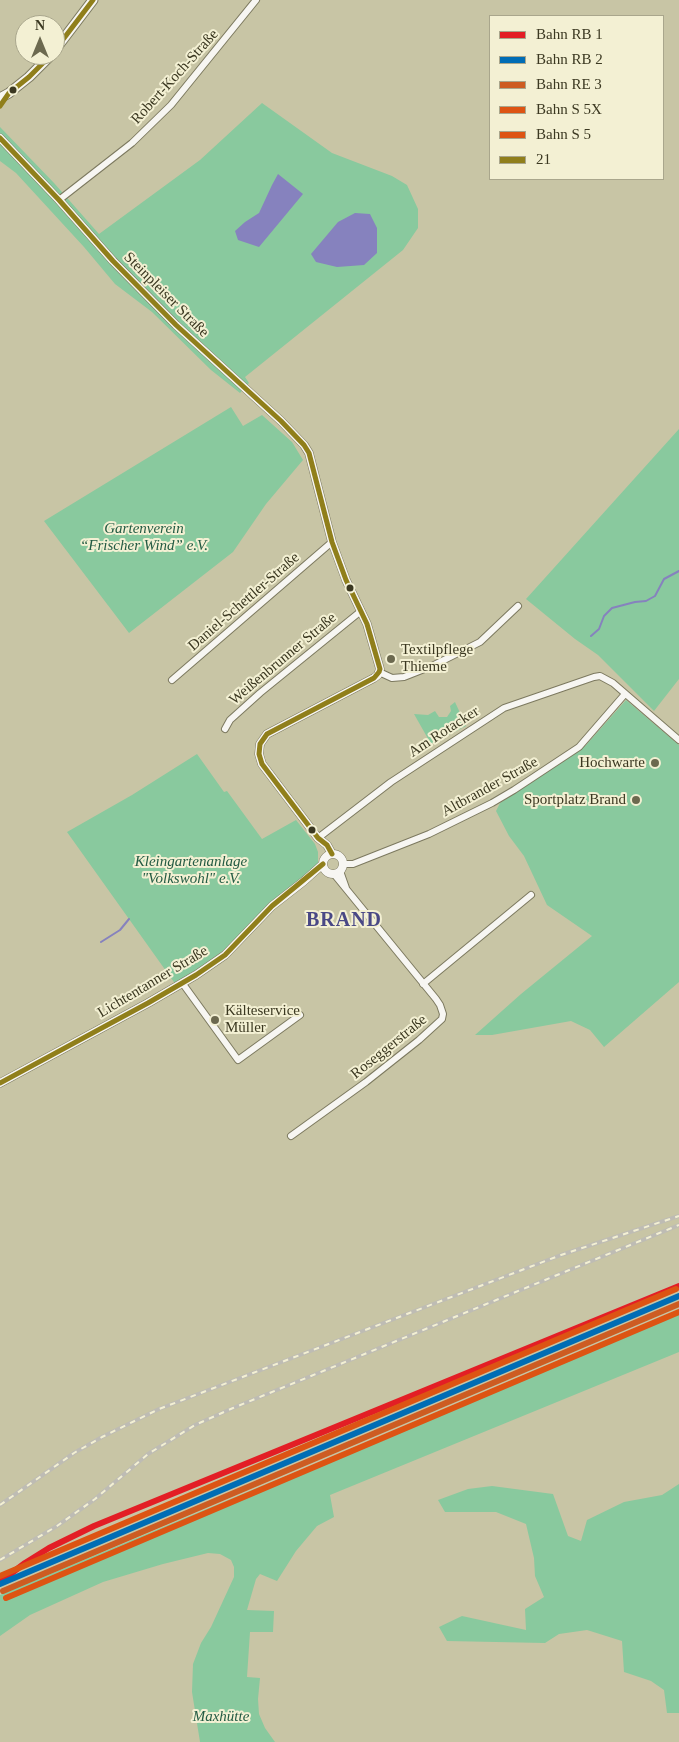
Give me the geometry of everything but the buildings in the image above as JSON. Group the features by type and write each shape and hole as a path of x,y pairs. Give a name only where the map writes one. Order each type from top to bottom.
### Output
{"main road":[{"path":"65,37 93,0"},
{"path":"0,98 29,77 41,65"},
{"path":"0,106 9,93"}],"street":[{"name":"Robert-Koch-Straße","path":"59,200 132,143 171,105 256,0"},
{"name":"Steinpleiser Straße","path":"0,138 120,268 176,325 281,421 304,445 309,453 332,542"},
{"name":"Steinpleiser Straße","path":"0,147 10,150"},
{"path":"332,542 346,580 361,611 376,654 379,672 374,678 267,734 260,744 259,754 262,764 318,838 326,858 336,871"},
{"name":"Daniel-Schettler-Straße","path":"172,680 332,542"},
{"path":"379,672 392,678 416,673 432,666 480,642 518,606"},
{"name":"Weißenbrunner Straße","path":"225,729 230,720 260,693 361,611"},
{"name":"Am Rotacker","path":"318,838 391,782 504,708 600,676 613,683 625,694"},
{"path":"625,694 679,740"},
{"name":"Altbrander Straße","path":"336,871 429,834 514,790 579,747 625,694"},
{"path":"326,858 341,858 336,871"},
{"name":"Lichtentanner Straße","path":"0,1083 183,984 225,955 272,906 304,882 326,858"},
{"name":"Lichtentanner Straße","path":"304,882 336,871"},
{"name":"Roseggerstraße","path":"291,1136 366,1082 442,1019 443,1014 440,1005 347,890 336,871"},
{"path":"422,984 531,895"},
{"path":"183,984 238,1060 300,1015"}],"green space":[{"path":"262,103 332,153 392,176 407,185 418,209 418,228 403,250 245,377 249,383 240,393 211,370 152,312 115,284 16,173 0,161 0,144 5,140 0,135 0,127 54,183 99,234 200,160"},
{"name":"Gartenverein “Frischer Wind” e.V.","path":"231,407 243,426 262,415 292,442 303,460 266,504 233,552 129,633 44,521"},
{"path":"679,429 679,679 654,711 598,655 526,599"},
{"path":"626,700 679,745 679,982 604,1047 590,1030 571,1021 492,1035 475,1035 521,994 592,936 547,905 524,856 509,836 496,811 500,803 586,745"},
{"path":"455,702 466,726 431,744 414,714 428,715 435,711 439,717 447,717 451,711 450,706"},
{"name":"Kleingartenanlage \"Volkswohl\" e.V.","path":"197,754 224,792 227,791 262,839 296,820 315,844 318,852 318,864 224,953 176,985 67,832 132,795"},
{"name":"Maxhütte","path":"679,1311 679,1352 330,1495 334,1517 317,1526 296,1551 277,1581 260,1574 256,1579 247,1610 274,1611 273,1632 250,1632 247,1677 260,1678 259,1714 265,1728 275,1742 200,1742 192,1692 193,1664 201,1643 211,1627 234,1577 234,1567 231,1560 220,1554 208,1553 103,1582 30,1615 0,1636 0,1595 382,1438 533,1371"},
{"path":"679,1484 679,1713 667,1713 664,1690 651,1681 624,1672 622,1641 587,1630 559,1634 545,1643 447,1641 439,1627 462,1616 526,1630 525,1609 544,1597 535,1576 534,1558 526,1524 496,1512 445,1512 438,1500 468,1489 492,1486 553,1494 568,1536 581,1541 587,1520 624,1502 662,1495"}],"shaded area":[{"path":"278,174 303,194 259,247 238,240 235,231 259,213"},
{"path":"355,213 370,214 377,228 377,253 364,265 337,267 316,262 311,254 338,222"}],"waterway":[{"path":"591,636 599,629 604,616 612,608 646,601 655,596 664,579 679,571"},
{"path":"101,942 120,930 129,919"}],"railway":[{"path":"0,1505 74,1453 159,1409 561,1255 679,1216"},
{"path":"0,1560 57,1526 95,1499 148,1454 195,1425 679,1225"}],"transit line":[{"name":"21","path":"65,37 93,0"},
{"name":"21","path":"0,106 9,93 41,65"},
{"name":"21","path":"0,138 59,200 113,261 176,325 281,421 304,445 309,453 332,542 346,580 367,624 380,669 379,672"},
{"name":"21","path":"332,854 327,845 318,838 262,764 259,754 260,744 267,734 374,678 379,672"},
{"name":"21","path":"0,1083 196,975 225,955 272,906 323,864"},
{"path":"0,1582 49,1548 94,1526 679,1286"},
{"path":"0,1576 676,1289"},
{"path":"0,1584 679,1296"},
{"path":"3,1591 679,1304"},
{"path":"6,1598 679,1312"}],"place":[{"name":"Textilpflege Thieme","path":"391,659"},
{"name":"Hochwarte","path":"655,763"},
{"name":"Sportplatz Brand","path":"636,800"},
{"name":"Kälteservice Müller","path":"215,1020"}],"district":[{"name":"BRAND","path":"344,921"}]}
